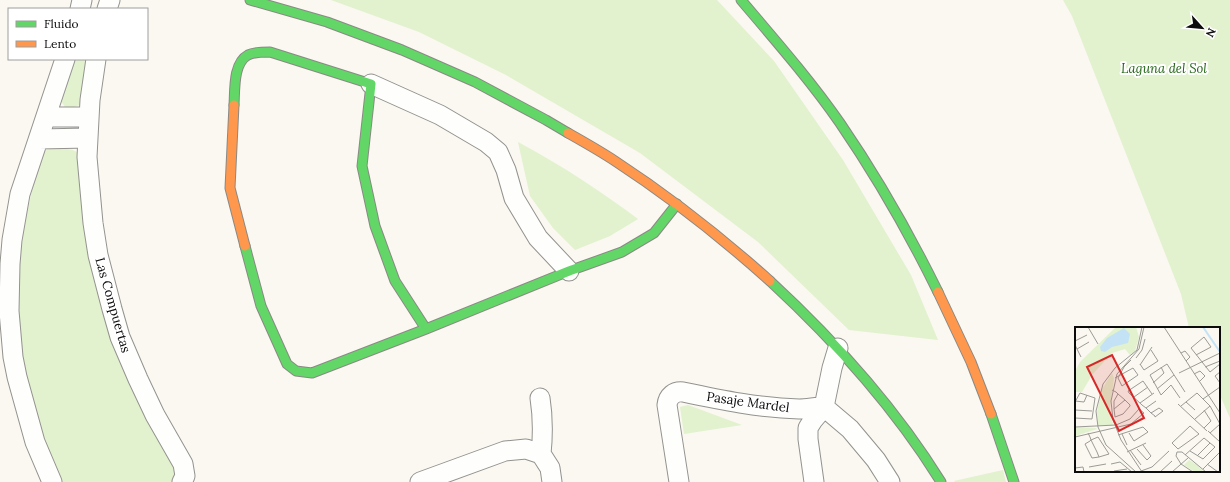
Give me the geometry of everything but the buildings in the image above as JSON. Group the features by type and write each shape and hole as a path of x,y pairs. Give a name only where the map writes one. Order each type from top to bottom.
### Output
{"street":[{"path":"250,0 321,20 421,58 521,106 588,144 640,178 677,204 744,257 838,348 889,407 913,439 941,482"},
{"path":"741,0 824,102 869,168 920,255 962,342 995,424 1014,482"},
{"path":"569,271 538,238 514,198 506,170 498,152 486,142 440,115 371,84 279,54 262,52 248,55 239,65 236,75 230,188 261,306 287,364 296,371 312,372 426,329 569,271 622,252 654,233 677,204"},
{"path":"52,482 35,442 17,377 12,349 9,311 10,264 22,187 65,60"},
{"name":"Las Compuertas","path":"96,60 88,117 87,157 93,223 98,255 120,337 155,415 183,464 188,481"},
{"path":"371,84 362,166 375,226 395,281 426,329"},
{"path":"46,117 88,117"},
{"path":"39,139 88,138"},
{"path":"814,482 808,439 808,428 824,407 832,368 838,348"},
{"name":"Pasaje Mardel","path":"679,482 667,405 672,394 683,392 742,404 771,407 800,409 824,407"},
{"path":"540,398 543,434 541,454 550,468 552,482"},
{"path":"824,407 850,428 876,460 890,482"},
{"path":"420,482 505,450 526,449 541,454"}],"green space":[{"path":"331,0 717,0 774,61 843,160 911,275 938,340 849,330 758,242 640,153 506,75 419,32"},
{"name":"Laguna del Sol","path":"1063,0 1230,0 1230,418 1220,395 1220,327 1189,327 1181,294 1072,16"},
{"path":"75,60 86,60 80,105 71,108 65,107 61,101"},
{"path":"518,142 580,178 638,219 610,236 575,250 553,228 530,196"},
{"path":"50,149 69,149 78,153 95,282 107,327 128,379 162,447 177,471 174,482 62,482 49,452 38,422 30,390 20,326 19,294 20,261 28,210 41,155 44,151"},
{"path":"688,405 742,425 684,434 680,407"},
{"path":"1003,470 1006,482 954,481"}],"traffic: fast":[{"path":"250,0 327,22 402,50 475,82 568,133"},
{"path":"741,0 829,107 840,123 892,206 916,248 938,292"},
{"path":"234,105 237,70 243,59 248,55 256,53 270,52 371,84 362,166 375,226 395,281 426,329"},
{"path":"245,246 261,306 287,364 296,371 312,373 569,271 622,252 654,233 677,204"},
{"path":"770,281 818,327 862,376 904,427 941,482"},
{"path":"991,414 1014,482"}],"traffic: slow":[{"path":"234,105 230,188 245,246"},
{"path":"568,133 615,161 675,203 714,233 770,281"},
{"path":"938,292 971,362 991,414"}]}
